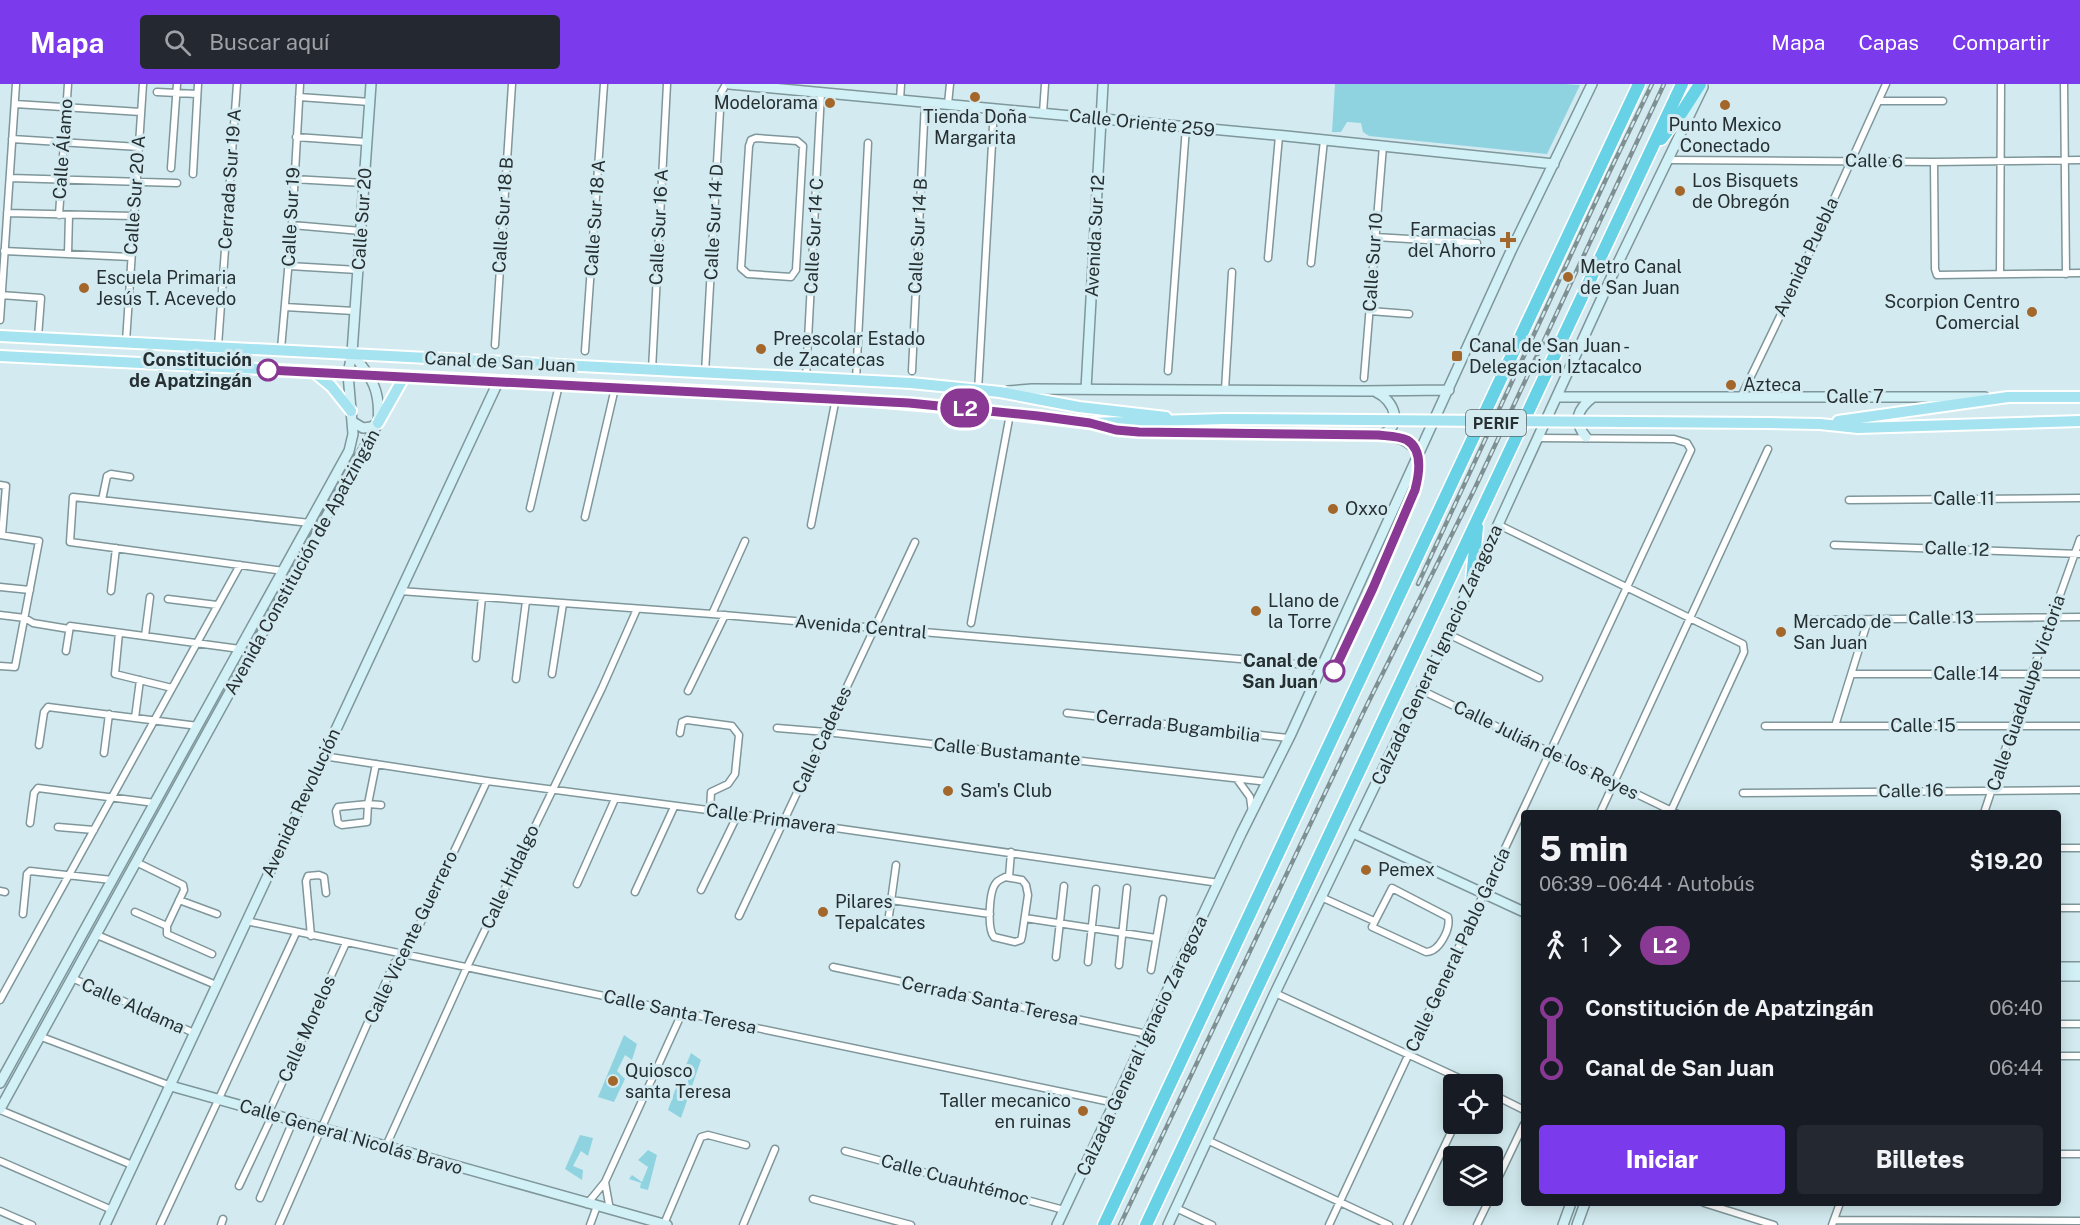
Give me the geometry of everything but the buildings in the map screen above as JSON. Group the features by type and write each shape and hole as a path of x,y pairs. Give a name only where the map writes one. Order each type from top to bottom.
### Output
{"highway":[{"path":"1104,1225 1639,84"},
{"name":"Calzada General Ignacio Zaragoza","path":"1146,1225 1682,84"},
{"path":"1652,148 1667,132 1700,84"},
{"path":"1472,580 1478,518"}],"main road":[{"name":"Canal de San Juan","path":"0,336 652,370 706,367 806,378 1000,392 1079,407 1191,419 1767,423"},
{"name":"Canal de San Juan","path":"0,356 836,398 909,403 1090,423 1155,423 1191,419"},
{"path":"315,373 338,394 352,416"},
{"path":"378,423 404,377"},
{"name":"Calle 7","path":"1820,424 2008,398 2080,397"},
{"name":"Calle 7","path":"1767,423 1820,424 1858,428 2080,421"}],"street":[{"path":"0,320 16,84"},
{"name":"Calle Álamo","path":"59,215 68,84"},
{"name":"Calle Sur 20 A","path":"126,342 143,84"},
{"path":"171,168 177,84"},
{"path":"193,174 198,84"},
{"name":"Cerrada Sur 19 A","path":"218,346 237,84"},
{"name":"Calle Sur 19","path":"281,349 292,225 300,84"},
{"name":"Calle Sur 20","path":"352,353 371,84"},
{"name":"Calle Sur 18 B","path":"495,345 512,84"},
{"name":"Calle Sur 18 A","path":"585,351 604,84"},
{"name":"Calle Sur 16 A","path":"652,370 667,84"},
{"name":"Calle Oriente 259","path":"728,84 803,87 821,93 1554,164"},
{"name":"Calle Sur 14 D","path":"706,367 722,93 728,84"},
{"path":"900,100 901,84"},
{"path":"948,104 950,84"},
{"path":"1043,113 1045,84"},
{"name":"Avenida Sur 12","path":"1086,389 1103,84"},
{"name":"Calzada General Ignacio Zaragoza","path":"1057,1225 1268,782 1511,251 1592,84"},
{"name":"Calzada General Ignacio Zaragoza","path":"1168,1225 1275,993 1499,525 1616,267 1705,84"},
{"name":"Avenida Puebla","path":"1741,397 1794,287 1886,84"},
{"path":"2000,274 2001,84"},
{"path":"2064,84 2066,274"},
{"path":"157,92 197,94"},
{"name":"Calle Sur 14 C","path":"806,378 821,93"},
{"path":"299,97 370,102"},
{"path":"1878,101 1943,100"},
{"name":"Calle Sur 14 B","path":"912,371 924,102"},
{"path":"15,104 141,112"},
{"path":"978,391 994,109"},
{"path":"1168,371 1186,127"},
{"path":"1268,258 1279,136"},
{"path":"296,137 367,142"},
{"path":"756,138 797,141 802,144 804,149 800,222 796,270 793,276 787,278 748,274 743,270 741,264 751,140 756,138"},
{"path":"12,139 138,147"},
{"path":"1311,262 1324,140"},
{"path":"856,380 868,143"},
{"name":"Calle Sur 10","path":"1364,378 1383,146"},
{"name":"Calle 6","path":"1669,160 1934,162 2080,160"},
{"path":"1934,162 1935,269 1938,275 2080,273"},
{"path":"10,178 177,183"},
{"path":"293,179 364,183"},
{"path":"7,213 133,216"},
{"name":"Calle Álamo","path":"68,254 69,215"},
{"path":"800,222 815,224"},
{"path":"292,225 361,231"},
{"path":"1375,237 1477,243"},
{"path":"4,251 131,257"},
{"path":"289,266 358,270"},
{"path":"1225,390 1232,272"},
{"path":"1,296 41,298 39,337"},
{"path":"285,307 354,311"},
{"path":"1370,311 1409,314"},
{"name":"Avenida Constitución de Apatzingán","path":"0,1083 349,451 353,434 348,374 352,353"},
{"name":"Avenida Constitución de Apatzingán","path":"0,1110 378,423 379,396 370,376 352,353"},
{"name":"Avenida Revolución","path":"105,1225 498,382"},
{"path":"530,508 559,385"},
{"path":"585,517 615,388"},
{"name":"Canal de San Juan","path":"1000,392 1032,388 1376,392 1449,390"},
{"path":"1376,392 1390,401 1394,417 1393,425 1389,430 1378,435"},
{"name":"Calle 7","path":"1558,397 1959,396 2008,398"},
{"path":"1586,437 1579,426 1579,414 1581,408 1593,397"},
{"path":"811,525 836,398"},
{"path":"971,623 1010,413"},
{"path":"352,416 363,429 378,423"},
{"name":"Canal de San Juan","path":"1090,423 1116,430 1139,432 1378,435 1406,440 1414,447 1418,455"},
{"path":"1538,438 1586,437"},
{"name":"Calle General Pablo García","path":"1523,810 1690,453 1688,443 1674,439 1586,437"},
{"path":"1601,810 1768,449"},
{"path":"102,500 107,476 111,474 130,477"},
{"path":"0,485 6,486 1,535 39,541 15,667 0,666"},
{"path":"284,571 70,542 73,496 310,523"},
{"name":"Calle 11","path":"1849,500 2080,498"},
{"path":"1499,525 1739,641 1744,648 1674,810"},
{"name":"Calle Guadalupe Victoria","path":"1985,810 2052,616 2078,554 2080,540"},
{"path":"712,614 745,541"},
{"name":"Calle Cadetes","path":"740,915 915,542"},
{"name":"Calle 12","path":"1834,544 2078,554"},
{"path":"111,591 116,548"},
{"path":"0,1000 240,565"},
{"path":"0,587 30,590"},
{"name":"Avenida Central","path":"400,591 725,615 1321,666"},
{"path":"146,636 150,597"},
{"path":"476,658 482,597"},
{"path":"168,599 217,605"},
{"path":"516,679 526,601"},
{"path":"552,674 562,604"},
{"name":"Calle Hidalgo","path":"387,1146 467,967 602,688 637,609"},
{"path":"0,615 25,618 33,623 69,629 70,626 240,649"},
{"path":"688,691 725,615"},
{"name":"Calle 13","path":"1802,620 2080,617"},
{"path":"1834,726 1868,620"},
{"path":"66,651 69,629"},
{"path":"119,633 115,674 172,688"},
{"path":"1448,634 1539,678"},
{"name":"Calle 14","path":"1852,674 2080,674"},
{"path":"135,718 140,680"},
{"name":"Calle Julián de los Reyes","path":"1421,690 1669,810"},
{"path":"39,745 46,707 198,726"},
{"name":"Cerrada Bugambilia","path":"1067,713 1288,738"},
{"path":"104,753 109,714"},
{"path":"680,733 682,722 687,720 732,726 738,731 735,774 728,784 711,792 710,810"},
{"name":"Calle 15","path":"1765,726 2080,726"},
{"name":"Calle Bustamante","path":"777,728 1268,782"},
{"name":"Calle Primavera","path":"323,756 1219,883"},
{"path":"376,764 368,804 368,820 342,825 338,822 336,811 338,807 368,804 381,805"},
{"path":"1236,778 1250,797 1252,812"},
{"name":"Calle Vicente Guerrero","path":"279,1225 394,963 406,954 487,781"},
{"path":"30,823 34,791 38,788 155,803"},
{"name":"Calle 16","path":"1743,793 2080,790"},
{"path":"577,884 615,799"},
{"path":"635,892 674,807"},
{"path":"700,890 738,814"},
{"name":"Calle General Pablo García","path":"1329,1225 1521,814"},
{"path":"58,828 94,830"},
{"path":"1353,833 1521,911"},
{"path":"2061,848 2080,848"},
{"path":"1009,877 1011,852"},
{"path":"136,862 183,885 184,890 167,926 167,934 212,954"},
{"path":"888,923 896,865"},
{"path":"23,914 28,872 33,870 112,880"},
{"path":"311,936 306,881 308,876 324,877 326,893"},
{"path":"1009,877 1022,880 1026,885 1028,895 1022,938 1015,942 994,938 990,933 994,887 1000,879 1009,877"},
{"path":"1056,957 1064,886"},
{"path":"1119,965 1127,888"},
{"path":"1394,888 1446,915 1449,919 1438,947 1429,952 1372,928 1374,921 1390,890 1394,888"},
{"path":"1088,962 1096,889"},
{"path":"1321,897 1374,921"},
{"path":"1151,970 1163,899"},
{"path":"179,900 217,914"},
{"path":"891,900 990,914"},
{"path":"2061,908 2080,908"},
{"path":"135,912 167,926"},
{"path":"1025,918 1156,938"},
{"name":"Calle Santa Teresa","path":"246,921 1115,1103"},
{"path":"160,1225 296,933"},
{"path":"97,936 216,985"},
{"name":"Calle Morelos","path":"239,1186 346,943"},
{"path":"2061,967 2080,967"},
{"name":"Cerrada Santa Teresa","path":"833,968 1147,1034"},
{"path":"2061,976 2080,976"},
{"name":"Calle Aldama","path":"72,978 194,1034"},
{"path":"1275,993 1450,1074"},
{"path":"587,1204 605,1182 682,1013"},
{"path":"2061,1024 2080,1024"},
{"name":"Calle General Nicolás Bravo","path":"39,1036 171,1086 666,1225"},
{"path":"2061,1056 2080,1056"},
{"path":"1503,1100 1521,1108"},
{"path":"0,1110 132,1165"},
{"path":"260,1198 293,1121"},
{"path":"1503,1168 1521,1130"},
{"path":"666,1225 701,1137 708,1134 746,1145"},
{"path":"1407,1225 1450,1134"},
{"path":"1207,1140 1389,1225"},
{"path":"743,1225 775,1149"},
{"name":"Calle Cuauhtémoc","path":"845,1151 1064,1210"},
{"path":"2061,1154 2080,1154"},
{"path":"0,1161 112,1209"},
{"path":"605,1182 610,1209"},
{"path":"813,1199 911,1225"},
{"path":"590,1225 597,1206"},
{"path":"1477,1225 1486,1206"},
{"path":"1563,1225 1570,1206"},
{"path":"1577,1225 1584,1206"},
{"path":"1714,1206 1774,1225"},
{"path":"1839,1206 1833,1223 2080,1221"},
{"path":"1176,1208 1212,1225"},
{"path":"0,1211 32,1225"}],"shaded area":[{"path":"1335,84 1580,85 1547,154 1369,136 1363,132 1361,123 1347,122 1341,132 1332,132"},
{"path":"624,1035 637,1044 632,1060 625,1055 617,1071 625,1079 614,1102 598,1097"},
{"path":"691,1053 701,1060 681,1118 668,1110 678,1082 687,1083 692,1071 686,1065"},
{"path":"580,1135 593,1138 588,1156 581,1151 573,1166 583,1170 582,1180 565,1169"},
{"path":"648,1150 657,1155 648,1190 640,1188 641,1183 629,1179 632,1175 642,1182 648,1167 638,1160"}],"railway":[{"path":"1418,584 1652,84"},
{"path":"1120,1225 1364,711 1475,488 1664,84"}],"bus line":[{"name":"L2","path":"268,370 909,403 1038,416 1139,432 1378,435 1406,440 1414,447 1418,455 1419,468 1415,490 1334,671"}],"place":[{"name":"Tienda Doña Margarita","path":"975,97"},
{"name":"Modelorama","path":"830,103"},
{"name":"Punto Mexico Conectado","path":"1725,105"},
{"name":"Los Bisquets de Obregón","path":"1680,191"},
{"name":"Farmacias del Ahorro","path":"1508,240"},
{"name":"Metro Canal de San Juan","path":"1568,277"},
{"name":"Escuela Primaria Jesús T. Acevedo","path":"84,288"},
{"name":"Scorpion Centro Comercial","path":"2032,312"},
{"name":"Preescolar Estado de Zacatecas","path":"761,349"},
{"name":"Canal de San Juan - Delegacion Iztacalco","path":"1457,356"},
{"name":"Constitución de Apatzingán","path":"268,370"},
{"name":"Azteca","path":"1731,385"},
{"name":"Oxxo","path":"1333,509"},
{"name":"Llano de la Torre","path":"1256,611"},
{"name":"Mercado de San Juan","path":"1781,632"},
{"name":"Canal de San Juan","path":"1334,671"},
{"name":"Sam's Club","path":"948,791"},
{"name":"Pemex","path":"1366,870"},
{"name":"Pilares Tepalcates","path":"823,912"},
{"name":"Quiosco santa Teresa","path":"613,1081"},
{"name":"Taller mecanico en ruinas","path":"1083,1111"}]}
